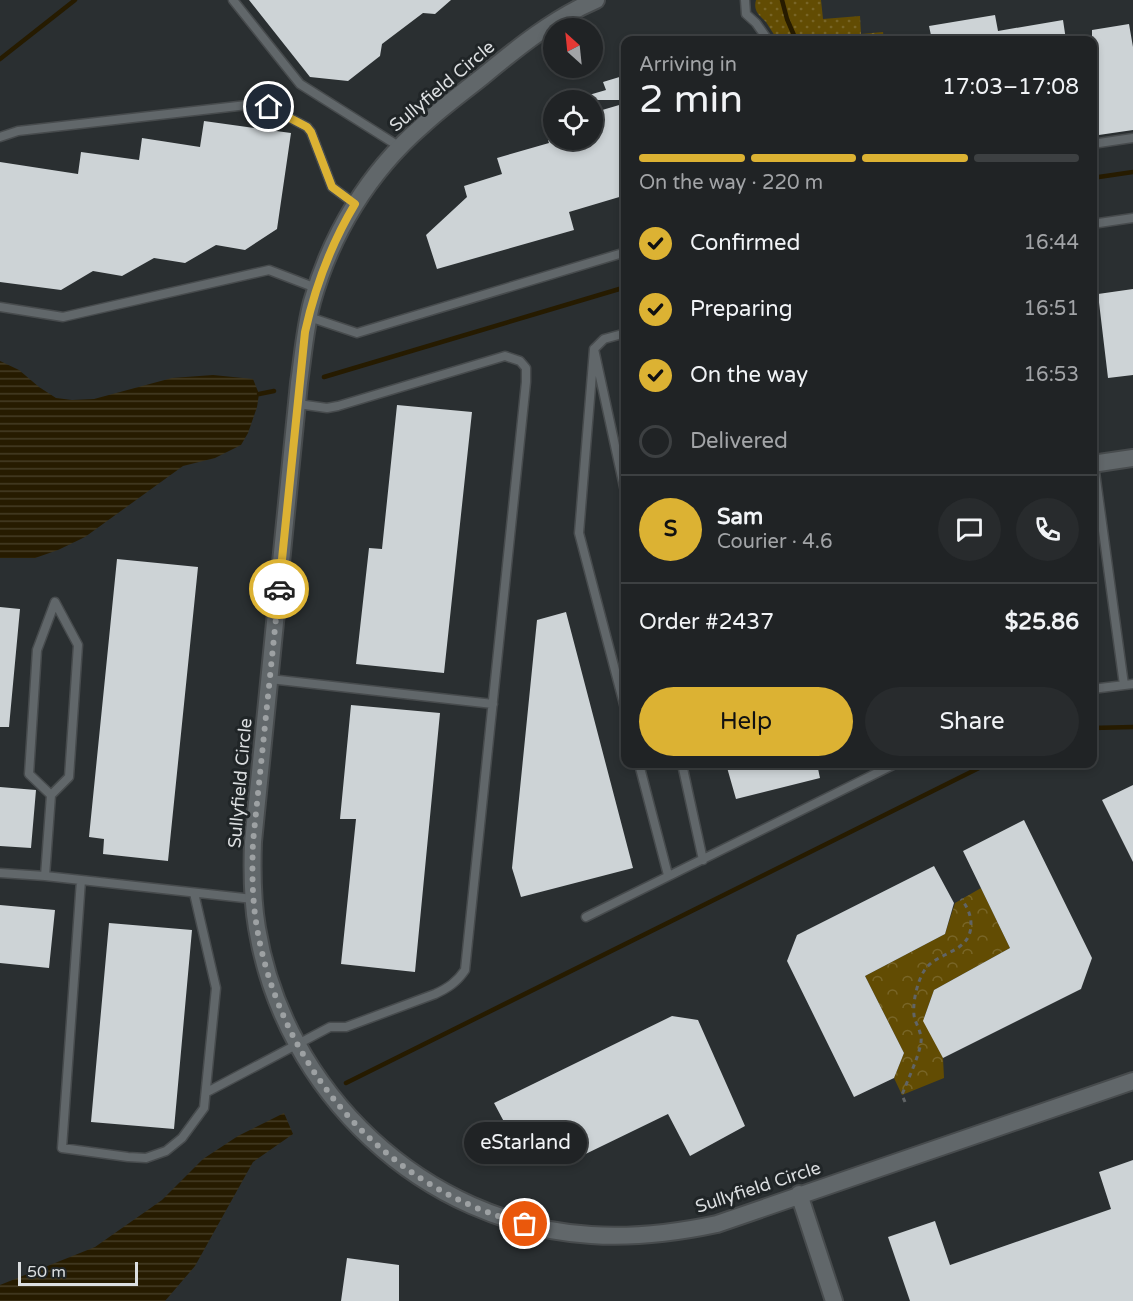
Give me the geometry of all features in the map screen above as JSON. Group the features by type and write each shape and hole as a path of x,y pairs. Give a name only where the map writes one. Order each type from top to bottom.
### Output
{"street":[{"name":"Sullyfield Circle","path":"596,0 540,32 439,112 400,147 355,204 332,247 316,288 309,318 298,404 253,842 253,899 256,927 270,982 296,1043 336,1104 395,1161 440,1190 512,1221 590,1235 641,1236 717,1224 1133,1081"},
{"path":"1097,459 1133,458"},
{"path":"799,1194 834,1301"}],"lane":[{"path":"233,0 300,84 400,147"},
{"path":"745,0 746,14 765,36"},
{"path":"0,137 18,131 247,105 269,107 307,127 332,187 355,204"},
{"path":"1097,143 1133,138"},
{"path":"1097,223 1133,218"},
{"path":"309,318 357,333 621,254"},
{"path":"0,307 63,316 269,270 316,288"},
{"path":"621,334 604,339 594,349 579,533 621,693"},
{"path":"594,349 621,473"},
{"path":"207,1092 330,1027 346,1027 435,994 449,987 460,978 465,970 526,368 520,361 505,356 338,406 327,408 298,404"},
{"path":"1097,485 1128,685 1097,688"},
{"path":"45,876 51,795 69,777 78,645 55,602 37,650 29,774 51,795"},
{"path":"270,679 493,704"},
{"path":"640,768 668,875"},
{"path":"683,768 703,860"},
{"path":"586,917 887,768"},
{"path":"0,873 253,899"},
{"path":"81,880 62,1148 128,1157 146,1158 166,1151 182,1138 204,1108 216,988 195,893"}],"path":[{"path":"905,1102 902,1095 921,1041 914,1018 914,998 923,972 929,965 961,946 969,937 970,915 961,899"}],"green space":[{"path":"756,0 821,0 823,19 860,16 861,34 883,32 884,36 775,36 755,7"},
{"path":"981,888 1010,948 934,990 924,1018 943,1058 944,1078 902,1095 894,1078 904,1053 865,976 945,934 955,903"}],"shaded area":[{"path":"0,361 19,370 56,398 94,399 172,378 213,375 253,379 259,394 248,433 241,445 215,458 183,466 85,537 58,550 35,558 0,558"},
{"path":"284,1113 293,1134 253,1162 195,1266 165,1301 0,1301 0,1285 95,1247 162,1200 203,1159 238,1136"}],"building":[{"path":"249,0 451,0 435,14 423,13 382,44 380,56 348,81 310,77"},
{"path":"995,15 998,31 1063,20 1065,36 931,36 929,26"},
{"path":"1129,24 1133,47 1133,130 1097,135 1097,36 1092,36 1092,30"},
{"path":"621,77 621,100 603,100 603,91 606,90 603,82"},
{"path":"621,104 621,196 569,212 574,230 437,269 426,235 467,197 464,186 502,174 497,158 543,145 543,150 603,150 603,110"},
{"path":"204,121 291,133 277,229 245,250 216,245 185,263 154,258 122,276 93,271 61,290 0,282 0,162 78,174 81,152 139,160 142,138 200,147"},
{"path":"1133,289 1133,375 1108,378 1098,294"},
{"path":"397,405 472,412 444,673 356,664 369,548 382,549"},
{"path":"117,559 198,567 168,861 103,854 104,839 89,837"},
{"path":"0,607 20,609 9,727 0,727"},
{"path":"566,612 633,868 521,897 512,868 537,620"},
{"path":"351,705 440,713 415,972 341,964 356,819 340,819"},
{"path":"727,768 818,768 820,778 736,799"},
{"path":"1133,785 1133,862 1102,800"},
{"path":"0,787 36,790 31,848 0,846"},
{"path":"1024,820 1092,958 1081,989 943,1058 923,1021 934,990 1010,948 963,851"},
{"path":"934,866 954,903 945,934 865,976 904,1053 894,1078 854,1097 787,961 797,935"},
{"path":"0,905 55,910 49,968 0,963"},
{"path":"109,923 192,930 174,1129 91,1122"},
{"path":"672,1016 698,1020 745,1126 690,1156 668,1114 569,1162 517,1146 494,1103"},
{"path":"1133,1160 1133,1301 910,1301 888,1237 935,1221 950,1265 1111,1209 1099,1172"},
{"path":"347,1258 399,1265 399,1301 341,1301"}],"waterway":[{"path":"0,59 75,0"},
{"path":"782,0 794,36"},
{"path":"1097,177 1133,172"},
{"path":"324,377 621,288"},
{"path":"259,394 274,391"},
{"path":"1097,728 1133,727"},
{"path":"346,1083 979,768"}],"way so far":[{"path":"279,589 252,870 256,927 262,956 280,1009 291,1034 320,1082 336,1104 375,1144 395,1161 440,1190 488,1212 525,1224"}],"place":[{"name":"eStarland","path":"525,1224"}],"route":[{"path":"269,107 307,127 315,139 332,187 355,204 332,247 321,275 305,332 279,589"}]}
